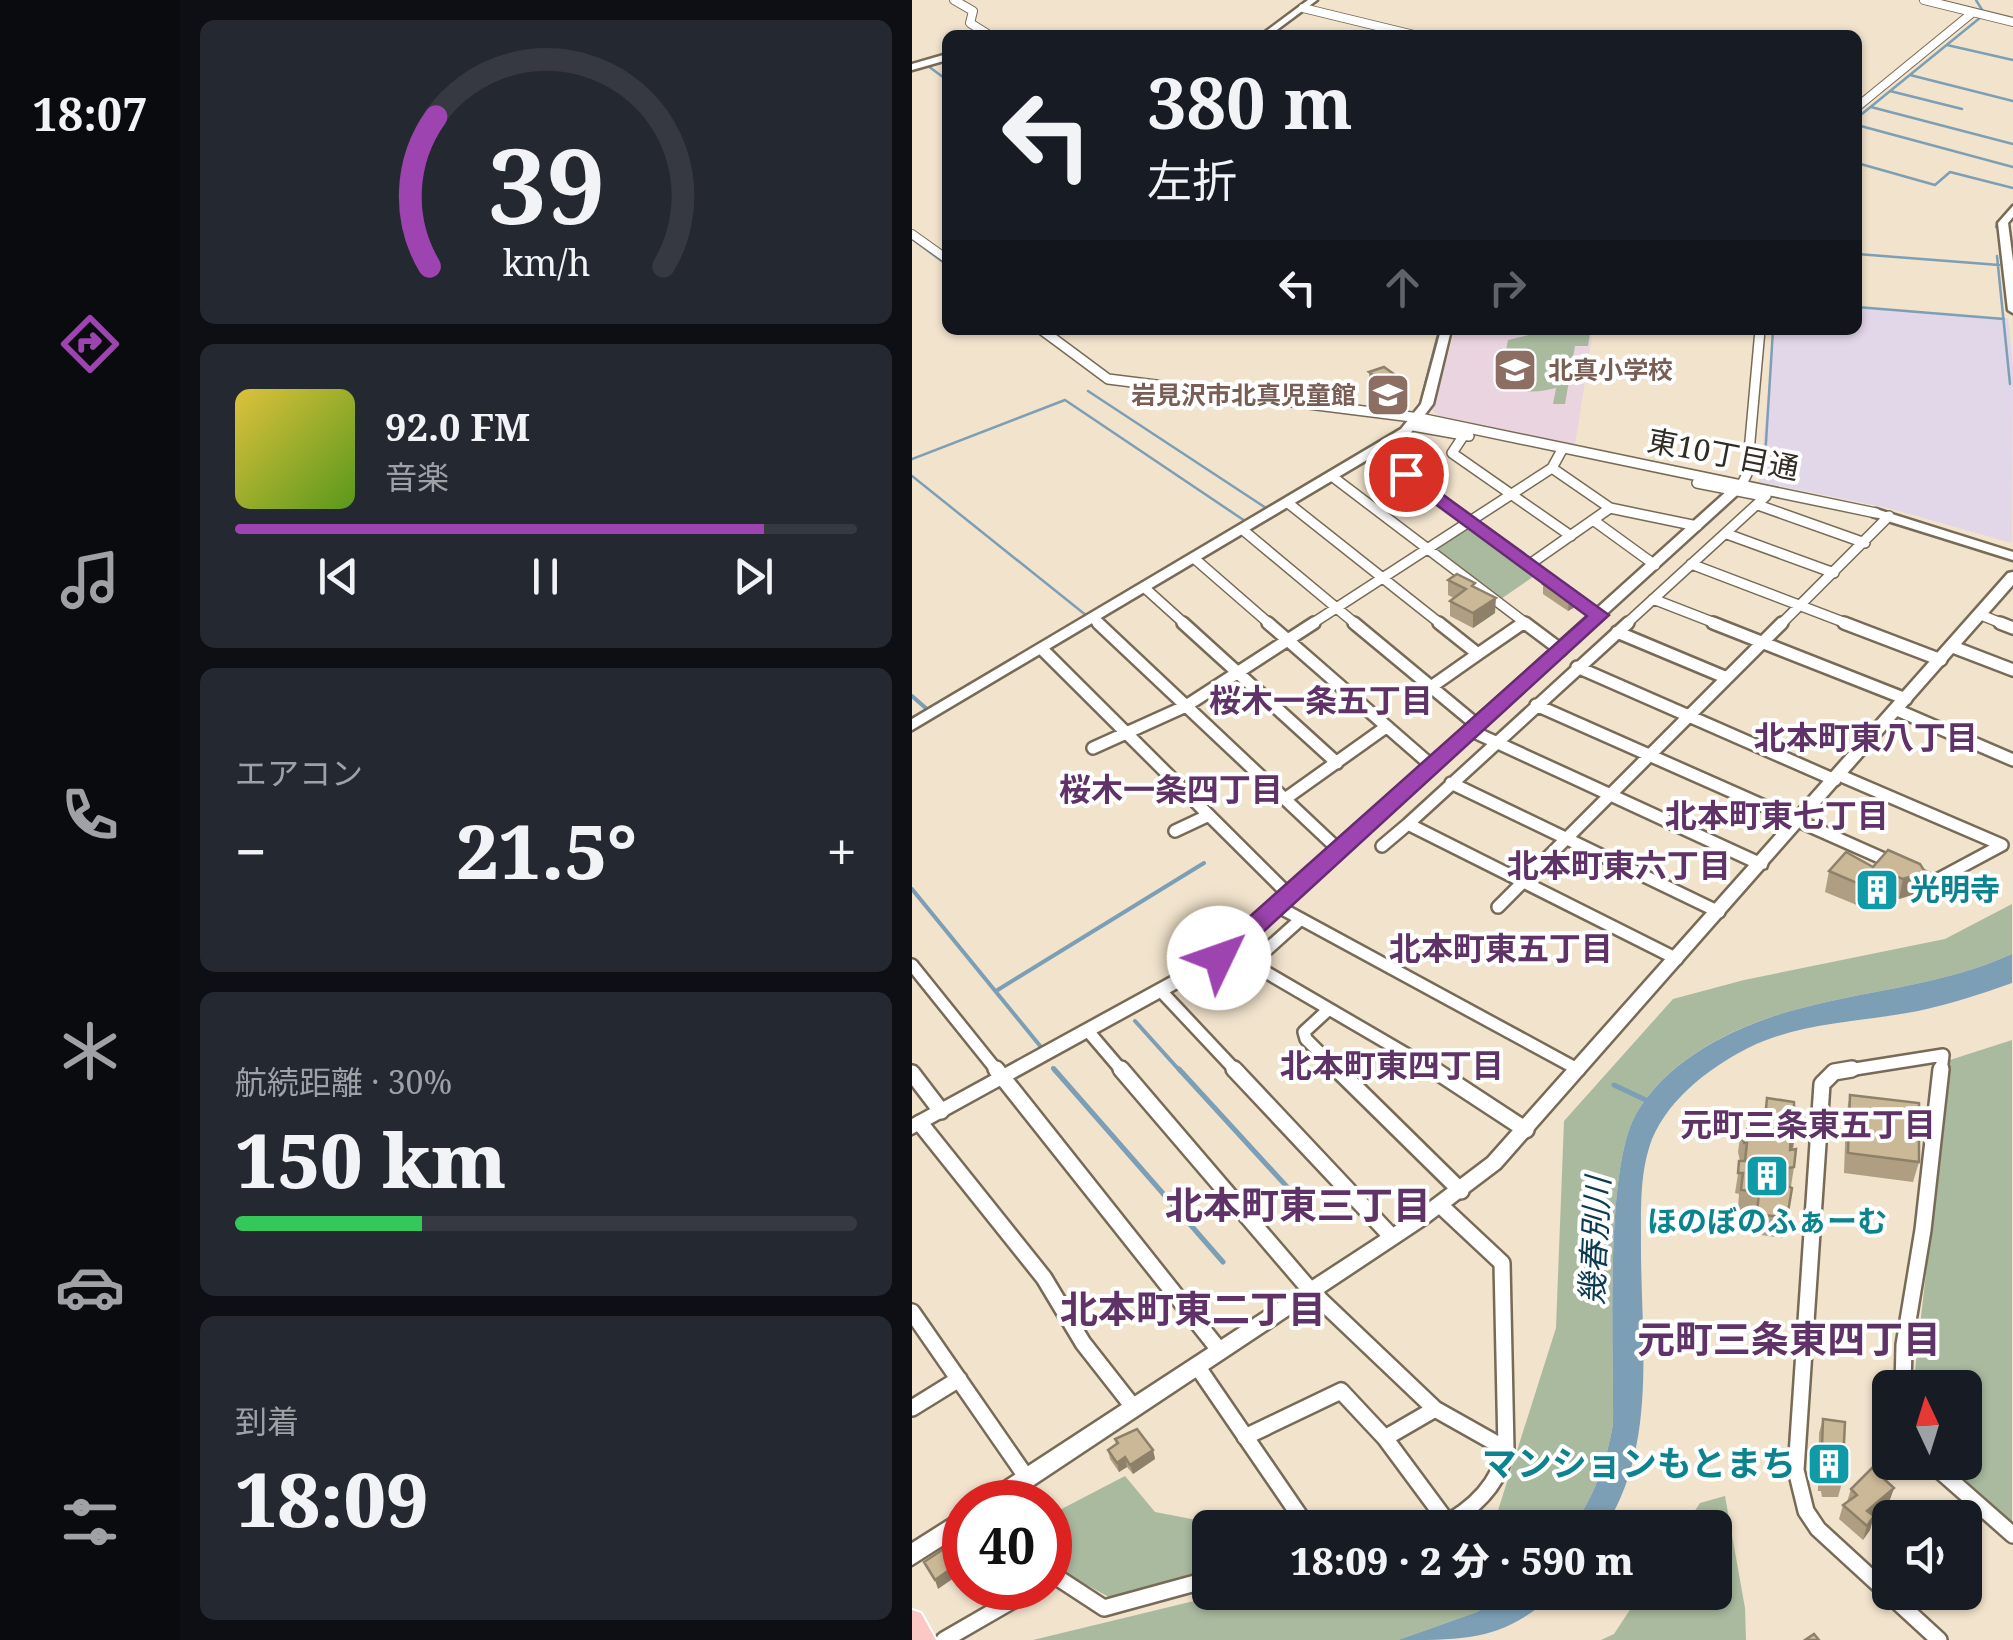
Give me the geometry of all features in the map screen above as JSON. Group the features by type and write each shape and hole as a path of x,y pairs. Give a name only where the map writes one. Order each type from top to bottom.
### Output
{"main road":[{"path":"912,1622 923,1640"}],"street":[{"path":"954,0 973,11 970,23 982,30"},
{"path":"1272,30 1313,0"},
{"path":"1924,0 2012,22"},
{"path":"1964,0 1972,13"},
{"path":"1303,8 1393,30"},
{"path":"1862,103 1972,13"},
{"path":"912,66 942,58"},
{"path":"2012,208 2003,224 2012,310"},
{"path":"912,234 942,255"},
{"path":"1049,335 1108,380 1416,422 1740,488 1865,543"},
{"path":"912,725 1375,451 1416,422 1444,335"},
{"path":"1134,1408 1083,1343 1044,1278 916,1125 1228,950 1740,488 1747,474 1760,335"},
{"path":"1416,422 1464,435 1561,451"},
{"path":"1464,435 1452,453 1571,536"},
{"path":"1375,451 1599,615"},
{"path":"1093,748 1186,706 1238,673 1552,468 1561,451"},
{"path":"1552,468 1610,508 1697,526"},
{"path":"1332,476 1561,650"},
{"name":"東10丁目通","path":"1740,488 1882,514 2012,556"},
{"path":"1498,906 1865,543 1882,514 1762,500"},
{"path":"1382,846 1762,500"},
{"path":"1288,503 1478,654"},
{"path":"1530,564 1610,508"},
{"path":"1593,520 1655,565"},
{"path":"1242,530 1494,742 1760,864"},
{"path":"1728,534 1834,573"},
{"path":"1195,559 1432,766"},
{"path":"1691,564 1800,606 1947,654 2012,670"},
{"path":"1025,1480 1461,1191 1526,1130 2012,576"},
{"path":"1146,588 1337,764"},
{"path":"1653,599 1763,643 2012,760"},
{"path":"1981,615 2012,628"},
{"path":"1094,619 1339,850"},
{"path":"1432,687 1524,622"},
{"path":"1616,632 1727,678"},
{"path":"1043,650 1207,816 1300,920 1579,1070"},
{"path":"1536,705 1933,882 2002,845 1577,667"},
{"path":"1285,800 1386,727"},
{"path":"1450,783 1718,912"},
{"path":"1175,832 1207,816"},
{"path":"1408,824 1677,960"},
{"path":"1253,962 1300,920"},
{"path":"1228,950 1446,1077 1526,1130"},
{"path":"912,964 918,984 1004,1077 1220,1351"},
{"path":"1160,990 1392,1237"},
{"path":"1329,1009 1304,1032 1306,1038 1461,1191"},
{"path":"1088,1030 1311,1290 1435,1409 1506,1450"},
{"path":"1903,1370 1943,1055 1834,1072 1822,1084 1796,1470 1798,1491 1818,1528 1939,1640"},
{"path":"912,1073 941,1111"},
{"path":"1440,1205 1502,1263 1506,1450 1502,1472 1467,1510"},
{"path":"912,1312 1028,1478"},
{"path":"1197,1366 1296,1510"},
{"path":"912,1408 959,1379"},
{"path":"1245,1436 1342,1391 1384,1438 1433,1510"},
{"path":"1384,1438 1435,1409"},
{"path":"1950,1480 2012,1535"},
{"path":"912,1555 942,1535"},
{"path":"1072,1587 1104,1608 1192,1584"},
{"path":"944,1640 996,1610"}],"shaded area":[{"path":"1862,307 2008,318 2013,363 2012,543 1888,508 1759,482 1774,335 1862,335"},
{"name":"北真小学校","path":"1454,335 1592,335 1575,445 1440,417 1432,410"}],"green space":[{"path":"1529,335 1590,335 1588,346 1575,346 1565,404 1553,404 1556,388 1526,391 1506,383 1501,377 1508,340"},
{"path":"1469,520 1540,572 1498,601 1427,548"},
{"path":"2012,904 2012,954 1962,972 1806,1007 1758,1022 1688,1058 1650,1093 1626,1140 1619,1176 1613,1263 1613,1424 1599,1478 1584,1510 1498,1510 1556,1328 1564,1121 1673,999 1744,980 1945,939"},
{"path":"2012,1040 2012,1524 1964,1480 1982,1480 1982,1370 1915,1370 1950,1060"},
{"path":"1125,1476 1155,1512 1192,1519 1192,1575 1109,1597 1072,1577 1072,1504"},
{"path":"1725,1496 1728,1510 1695,1510 1700,1503"},
{"path":"1732,1535 1745,1608 1746,1640 1601,1640 1614,1634 1630,1610 1732,1610"},
{"path":"1192,1601 1192,1610 1480,1610 1398,1640 1033,1640"}],"water":[{"path":"2012,954 2012,983 1918,1011 1832,1024 1768,1039 1717,1066 1675,1102 1655,1132 1643,1182 1643,1387 1633,1460 1614,1510 1584,1510 1599,1478 1613,1424 1613,1263 1619,1176 1636,1114 1651,1093 1688,1058 1758,1022 1987,964"},
{"path":"1535,1610 1484,1634 1398,1640 1477,1612"}],"building":[{"path":"1384,367 1405,382 1391,388 1369,372"},
{"path":"1457,574 1496,598 1473,613 1450,601 1466,589 1448,580"},
{"path":"1548,577 1575,597 1569,601 1543,584"},
{"path":"1888,850 1920,864 1925,872 1903,879 1889,874 1873,890 1829,871 1846,852 1873,867"},
{"path":"1850,1095 1919,1103 1919,1162 1848,1153"},
{"name":"ほのぼのふぁーむ","path":"1767,1098 1794,1102 1794,1117 1797,1116 1796,1130 1791,1131 1790,1150 1796,1149 1794,1167 1788,1168 1787,1186 1792,1188 1787,1218 1757,1214 1759,1192 1741,1190 1743,1173 1738,1173 1739,1161 1745,1161 1747,1143 1741,1131 1747,1132 1748,1116 1765,1119"},
{"name":"マンションもとまち","path":"1823,1419 1845,1422 1842,1483 1825,1482 1825,1477 1821,1477"},
{"path":"1137,1429 1153,1450 1130,1465 1125,1457 1117,1463 1108,1450 1118,1443 1115,1439"},
{"path":"1872,1468 1872,1480 1885,1480 1894,1488 1880,1500 1872,1500 1867,1511 1872,1519 1867,1526 1843,1505 1857,1495 1851,1489"},
{"path":"942,1550 942,1575 935,1580 924,1562"}],"waterway":[{"path":"1976,0 1984,13"},
{"path":"1890,91 1981,17"},
{"path":"1947,45 2013,60"},
{"path":"912,70 942,61"},
{"path":"928,66 942,76"},
{"path":"1910,75 2013,101"},
{"path":"1862,114 1890,91"},
{"path":"1890,91 1962,109"},
{"path":"1871,107 2013,144"},
{"path":"1862,126 2013,167"},
{"path":"1862,164 1935,185 1950,172 2013,188"},
{"path":"1996,227 1998,221"},
{"path":"912,239 942,261"},
{"path":"1862,254 1998,265"},
{"path":"1997,256 1998,265"},
{"path":"1998,265 2003,319"},
{"path":"1862,307 2003,319"},
{"path":"2003,319 2010,384"},
{"path":"1041,335 1091,371"},
{"path":"1421,400 1438,335"},
{"path":"1764,474 1773,335"},
{"path":"1088,391 1266,508"},
{"path":"912,459 1065,400 1245,521"},
{"path":"912,476 1087,616"},
{"path":"912,696 928,710"},
{"path":"996,991 1204,863"},
{"path":"912,889 1041,1047"},
{"path":"1135,1021 1181,1072"},
{"path":"1053,1068 1056,1072"},
{"path":"1054,1069 1223,1262"},
{"path":"1179,1069 1289,1189"},
{"path":"1614,1085 1650,1102"}],"place":[{"name":"北真小学校","path":"1515,370"},
{"name":"岩見沢市北真児童館","path":"1388,395"},
{"name":"光明寺","path":"1877,890"},
{"name":"ほのぼのふぁーむ","path":"1767,1176"},
{"name":"マンションもとまち","path":"1829,1464"}],"district":[{"name":"桜木一条五丁目","path":"1321,701"},
{"name":"北本町東八丁目","path":"1866,738"},
{"name":"桜木一条四丁目","path":"1171,790"},
{"name":"北本町東七丁目","path":"1777,816"},
{"name":"北本町東六丁目","path":"1619,866"},
{"name":"北本町東五丁目","path":"1501,949"},
{"name":"北本町東四丁目","path":"1392,1066"},
{"name":"元町三条東五丁目","path":"1808,1125"},
{"name":"北本町東三丁目","path":"1298,1206"},
{"name":"北本町東二丁目","path":"1193,1310"},
{"name":"元町三条東四丁目","path":"1789,1340"}],"route":[{"path":"1219,958 1599,615 1406,474"}],"water label":[{"name":"幾春別川","path":"1595,1241"}]}
